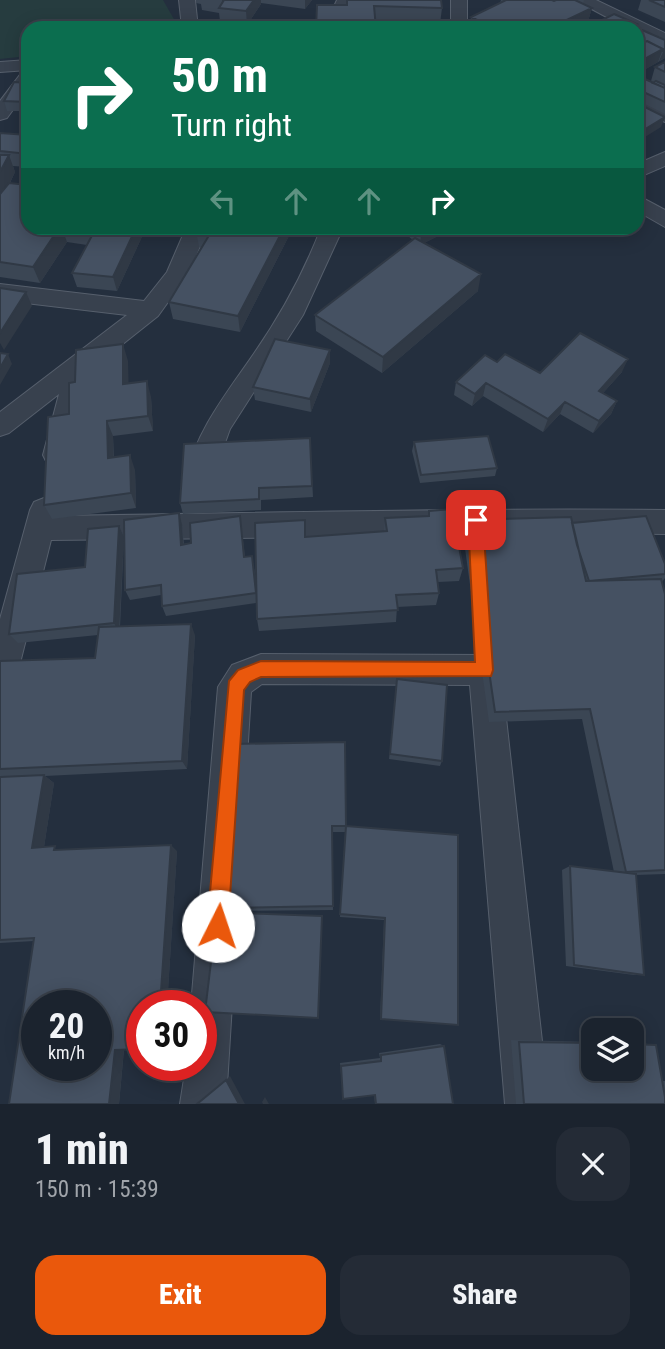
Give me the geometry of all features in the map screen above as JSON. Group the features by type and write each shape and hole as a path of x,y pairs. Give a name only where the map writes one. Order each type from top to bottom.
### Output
{"street":[{"path":"170,0 189,15"},
{"path":"335,21 345,0"},
{"path":"459,0 459,21"},
{"path":"583,0 625,21"},
{"path":"644,30 665,40"},
{"path":"0,67 21,66"},
{"path":"0,114 21,86"},
{"path":"644,94 656,86"},
{"path":"644,103 665,116"},
{"path":"644,168 665,158"},
{"path":"644,206 665,220"},
{"path":"0,426 150,310 177,274 194,235"},
{"path":"192,527 203,457 218,427 274,344 320,262 330,235"},
{"path":"0,292 150,310"},
{"path":"0,679 78,368"},
{"path":"40,527 192,527 476,534 665,522"},
{"path":"202,1104 206,1086 235,687 244,676 261,669 484,656 527,1104"}],"green space":[{"path":"0,0 163,0 175,21 21,21 21,57 0,59"}],"building":[{"path":"224,0 254,0 246,11 219,8"},
{"path":"347,0 441,0 442,8 374,6 375,21 316,21 317,5 347,5"},
{"path":"506,0 575,0 592,8 565,21 479,21 471,17"},
{"path":"649,0 665,0 665,7"},
{"path":"614,14 630,21 600,21"},
{"path":"644,31 665,40 665,51 662,51 663,49 647,41 644,42"},
{"path":"647,41 663,49 644,59 644,42"},
{"path":"665,62 665,72 655,67"},
{"path":"644,80 665,88 665,102 644,92"},
{"path":"656,81 665,85 665,88 653,83"},
{"path":"14,82 21,82 21,102 4,101"},
{"path":"644,106 665,117 644,130"},
{"path":"0,133 21,134 21,153 0,151"},
{"path":"0,155 9,155 0,172"},
{"path":"9,183 21,184 21,235 54,235 33,267 0,262 0,194"},
{"path":"92,235 133,235 113,277 72,273"},
{"path":"209,235 280,235 238,316 169,302"},
{"path":"415,238 481,274 383,357 315,315"},
{"path":"0,288 26,292 0,333"},
{"path":"580,333 628,359 599,391 617,401 599,421 565,402 548,419 486,383 475,394 456,382 485,355 497,362 505,354 540,373"},
{"path":"275,339 330,350 310,399 253,387"},
{"path":"123,344 123,384 147,381 148,416 107,421 108,458 130,455 131,493 44,505 48,417 69,414 69,383 75,382 76,350"},
{"path":"0,353 8,354 0,368"},
{"path":"488,436 497,468 421,475 414,442"},
{"path":"310,438 312,486 259,488 259,499 180,503 184,444"},
{"path":"452,509 463,568 436,570 439,593 396,595 398,610 257,619 255,523 305,520 305,537 387,531 385,518 429,516 429,511"},
{"path":"179,513 181,545 191,543 190,523 240,516 244,557 252,556 256,593 162,606 161,585 125,590 124,520"},
{"path":"646,516 665,564 665,574 589,581 572,523"},
{"path":"571,517 586,581 661,579 665,594 665,870 626,872 590,709 495,712 467,520"},
{"path":"119,526 114,623 9,634 17,574 85,567 88,529"},
{"path":"191,624 182,761 0,769 0,661 95,658 99,627"},
{"path":"397,679 447,685 442,761 390,754"},
{"path":"345,742 346,826 332,826 333,906 223,908 233,744"},
{"path":"44,775 32,848 55,846 54,850 171,845 161,990 126,990 126,1050 115,1050 112,1077 112,990 26,990 34,938 0,940 0,777"},
{"path":"346,826 458,835 458,1025 381,1019 385,918 340,914"},
{"path":"570,866 636,874 644,975 574,965"},
{"path":"217,912 322,916 318,1018 217,1013 217,990 208,990"},
{"path":"21,1024 21,1081 112,1081 109,1104 9,1104"},
{"path":"519,1042 581,1043 581,1081 644,1081 644,1044 656,1045 665,1104 524,1104"},
{"path":"444,1046 453,1104 376,1104 375,1095 343,1099 341,1066 381,1061 381,1055"},
{"path":"226,1080 239,1104 197,1104"}],"route":[{"path":"218,926 235,687 244,676 261,669 484,670 476,520"}]}
